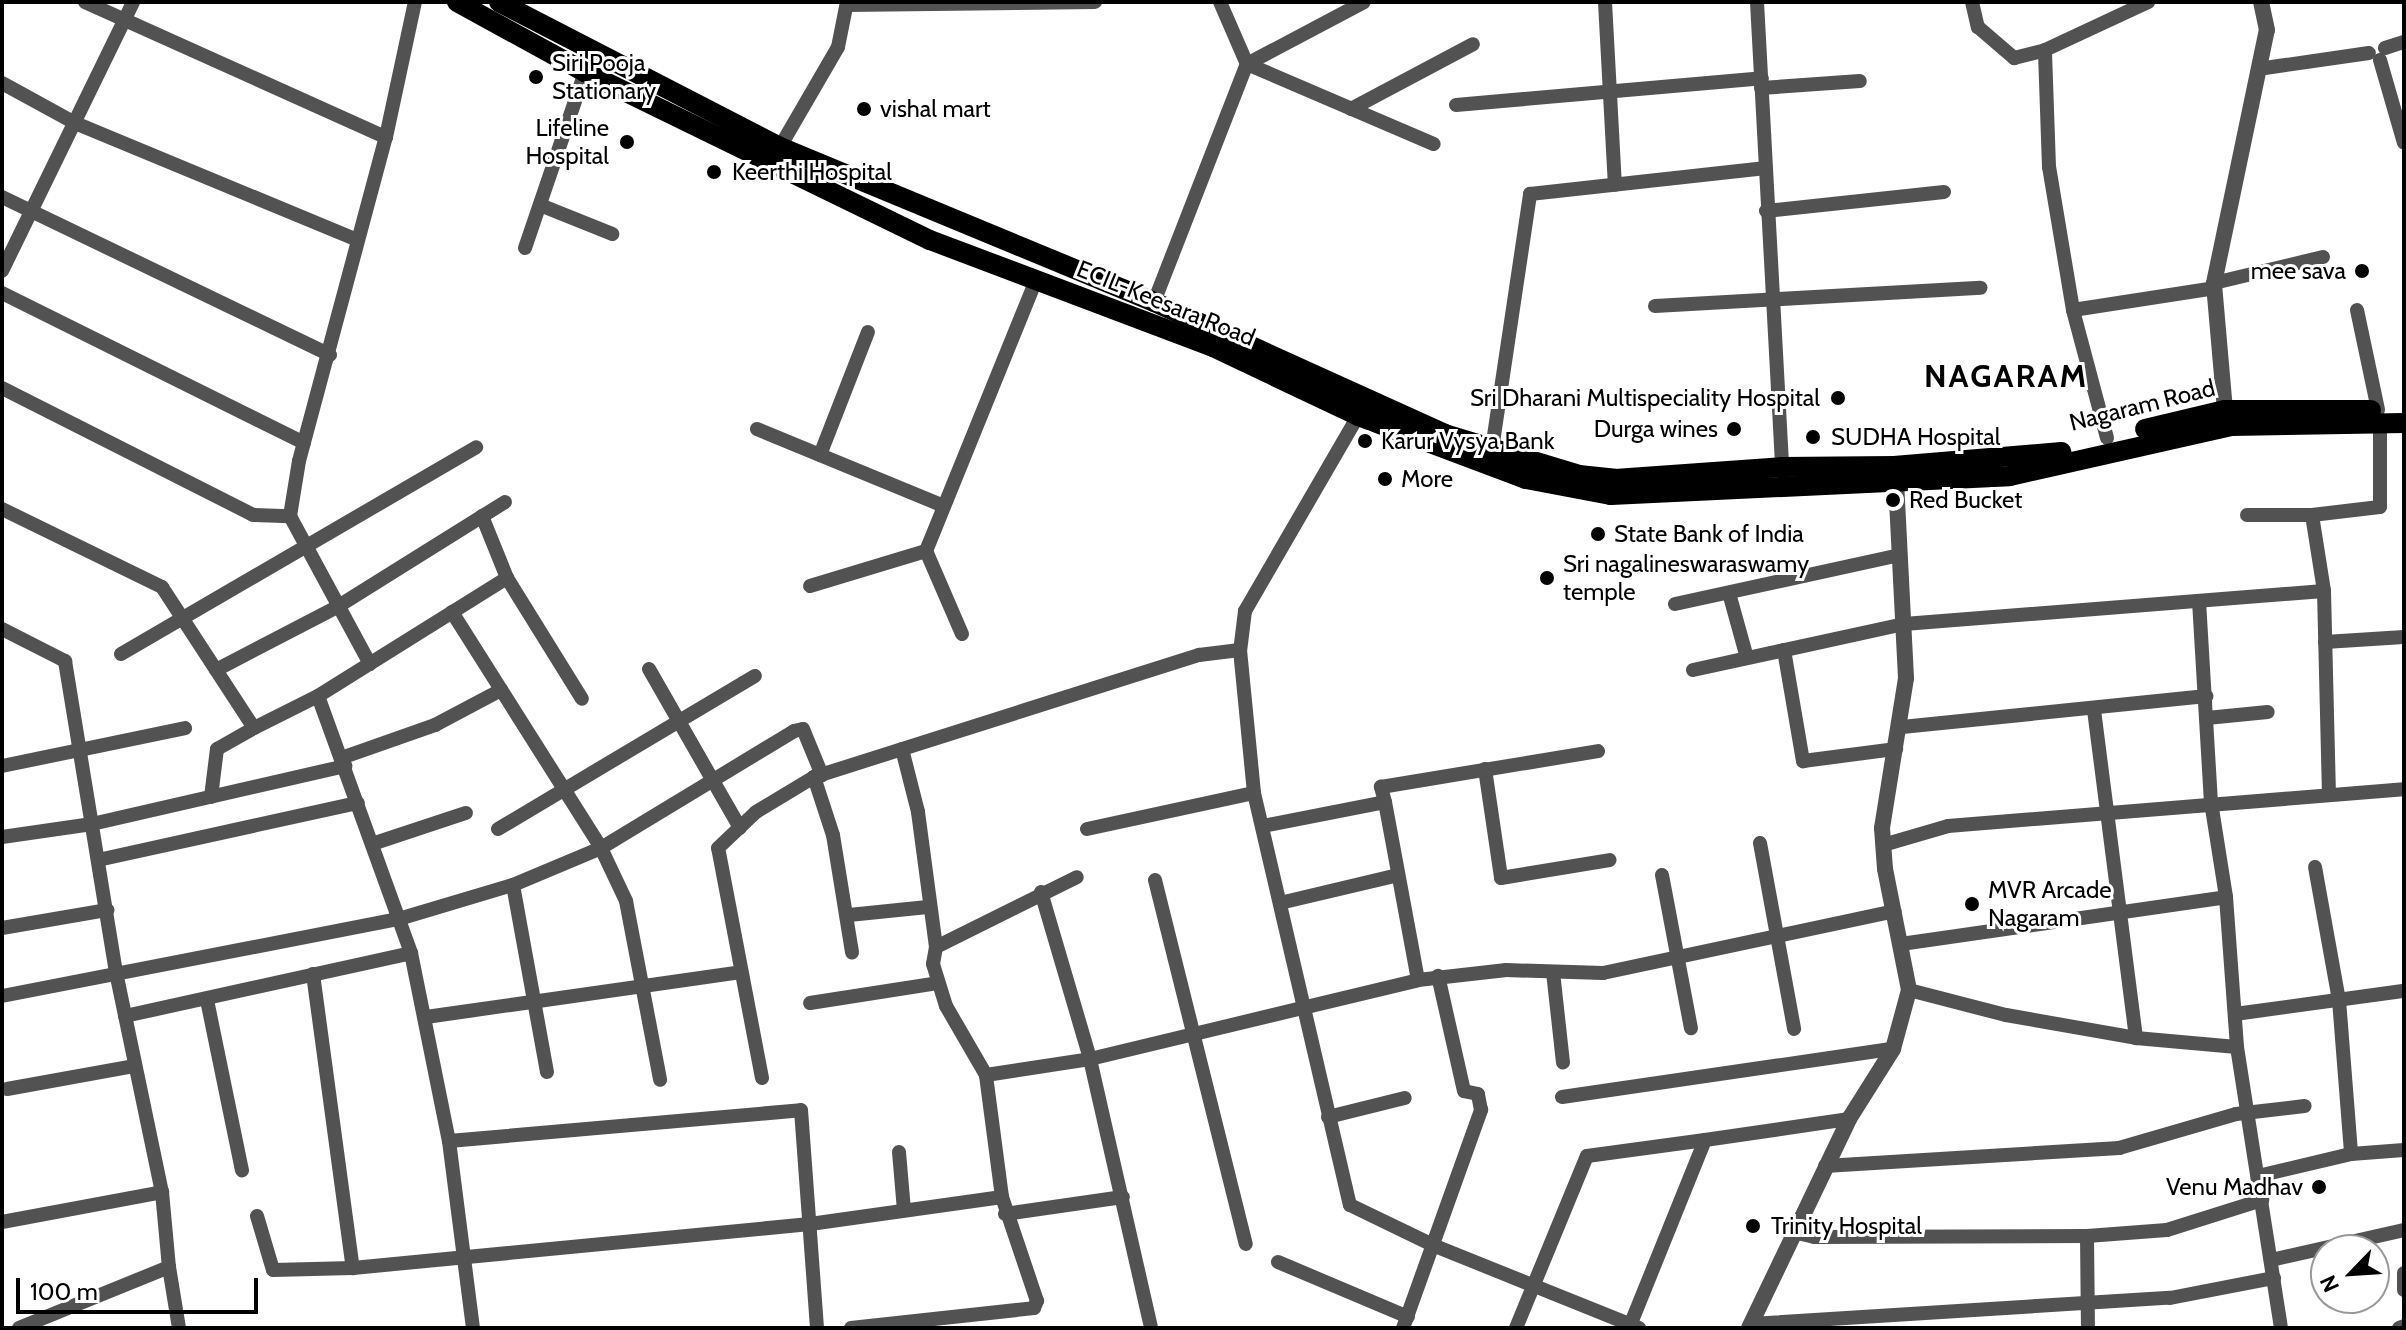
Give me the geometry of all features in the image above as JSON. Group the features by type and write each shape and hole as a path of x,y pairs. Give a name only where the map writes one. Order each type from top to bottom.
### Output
{"main road":[{"name":"ECIL-Keesara Road","path":"457,2 585,72 930,240 1247,353 1445,434 1579,475 1615,479 1782,467 1895,474"},
{"name":"ECIL-Keesara Road","path":"499,2 780,147 1154,302 1358,416 1526,479 1611,495 1895,474"},
{"name":"Nagaram Road","path":"1895,474 2057,453 2225,410 2379,416 2404,423"},
{"name":"Nagaram Road","path":"1895,474 2010,476 2231,426 2379,416 2404,410"}],"street":[{"path":"85,2 386,137"},
{"path":"2,271 133,2"},
{"path":"370,664 290,516 304,443 386,137 415,2"},
{"path":"780,147 838,47 847,3 1095,2"},
{"path":"1220,2 1247,64 1434,144"},
{"path":"1606,2 1615,185"},
{"path":"1757,2 1766,211 1776,299 1782,467"},
{"path":"1972,2 1978,27 2014,58 2045,50 2148,2"},
{"path":"2225,410 2215,285 2267,30 2261,2"},
{"path":"1154,302 1247,64 1360,3"},
{"path":"2258,69 2378,54 2404,42"},
{"path":"1351,109 1473,44"},
{"path":"2045,50 2049,167 2073,310 2107,438"},
{"path":"2378,54 2404,143"},
{"path":"525,248 585,72"},
{"path":"1456,105 1610,91 1860,81"},
{"path":"2,83 75,123 358,240"},
{"path":"1492,449 1530,194 1764,168"},
{"path":"1766,211 1944,192"},
{"path":"2,197 330,355"},
{"path":"540,205 612,234"},
{"path":"2073,310 2215,285 2323,257"},
{"path":"962,634 926,551 1036,280"},
{"path":"1655,306 1981,288"},
{"path":"2,293 304,443"},
{"path":"2247,515 2312,515 2380,507 2379,416 2357,310"},
{"path":"820,455 868,332"},
{"path":"2,388 253,515 290,516"},
{"path":"1358,416 1245,611 1240,650 1254,793 1350,1205 1435,1246 1633,1327 1705,1140"},
{"path":"757,429 944,506"},
{"path":"121,654 303,544 476,447"},
{"path":"1895,474 1904,624 1902,727 1886,785 1883,845 1909,990 1893,1049 1849,1119 1750,1326 1913,1321 2087,1303 2170,1298 2274,1278"},
{"path":"216,670 337,607 505,502"},
{"path":"2,509 162,587 254,728"},
{"path":"2312,515 2324,591 2329,793"},
{"path":"482,516 507,578 582,699"},
{"path":"810,586 926,551"},
{"path":"1675,604 1900,555"},
{"path":"211,797 217,749 318,696 507,578"},
{"path":"1693,670 1904,624 2324,591"},
{"path":"1729,593 1747,658"},
{"path":"2199,601 2211,802 2226,897 2237,1047 2281,1328"},
{"path":"452,612 601,848 626,901 660,1080"},
{"path":"2,629 65,661 117,977 162,1192 179,1328"},
{"path":"2325,642 2404,637"},
{"path":"762,1078 718,848 740,828 818,776 1199,655 1240,650"},
{"path":"1784,650 1803,761 1896,749"},
{"path":"649,669 710,782 740,828"},
{"path":"498,829 755,676"},
{"path":"2,837 92,824 343,762 435,725 501,690"},
{"path":"318,696 402,918 411,953 449,1141 473,1328"},
{"path":"1902,727 2094,710 2206,696"},
{"path":"2094,710 2105,817 2136,1038"},
{"path":"2207,718 2268,712"},
{"path":"2,766 185,728"},
{"path":"2,996 117,977 402,918 513,885 601,848 803,729 818,776 849,915 852,952"},
{"path":"851,1328 1032,1310 1037,1301 1005,1214 986,1075 937,983 936,947 928,907 918,812 902,749"},
{"path":"1418,980 1381,787 1598,751"},
{"path":"1485,769 1501,878 1610,860"},
{"path":"1883,845 1948,826 2105,817 2211,802 2404,789"},
{"path":"1087,829 1254,793"},
{"path":"1263,826 1385,802"},
{"path":"98,860 358,803"},
{"path":"372,844 466,813"},
{"path":"1760,843 1774,937 1794,1029"},
{"path":"2315,867 2339,1000 2351,1154"},
{"path":"1280,903 1398,875"},
{"path":"1662,875 1675,962 1691,1028"},
{"path":"936,947 1041,892 1077,877"},
{"path":"1155,880 1246,1244"},
{"path":"513,885 547,1072"},
{"path":"1041,892 1090,1059 1151,1328"},
{"path":"1901,944 2120,909 2226,897"},
{"path":"849,915 928,907"},
{"path":"2,928 107,910"},
{"path":"986,1075 1090,1059 1438,976 1506,970 1603,973 1675,962 1894,911"},
{"path":"125,1016 411,953"},
{"path":"426,1017 741,972"},
{"path":"1553,972 1563,1062"},
{"path":"313,974 353,1268"},
{"path":"1278,1262 1406,1322 1481,1110 1478,1094 1464,1091 1438,976"},
{"path":"810,1003 937,983"},
{"path":"1909,990 2006,1015 2136,1038 2237,1047"},
{"path":"2235,1014 2404,991"},
{"path":"207,1000 242,1170"},
{"path":"1562,1097 1893,1049"},
{"path":"7,1089 135,1066"},
{"path":"1328,1117 1405,1098"},
{"path":"1825,1166 2119,1148 2231,1115 2305,1106"},
{"path":"449,1141 801,1110 817,1328"},
{"path":"1516,1328 1587,1156 1849,1119"},
{"path":"2258,1176 2351,1154 2404,1150"},
{"path":"899,1152 904,1210"},
{"path":"2,1222 162,1192"},
{"path":"257,1216 273,1270 353,1268 810,1224 1002,1197"},
{"path":"1005,1214 1123,1197"},
{"path":"1793,1232 1814,1237 2087,1236 2167,1230 2262,1200"},
{"path":"2271,1260 2404,1230"},
{"path":"2087,1236 2088,1328"},
{"path":"19,1328 169,1267"},
{"path":"2404,1273 2404,1290"}],"place":[{"name":"Siri Pooja Stationary","path":"536,77"},
{"name":"vishal mart","path":"864,109"},
{"name":"Lifeline Hospital","path":"627,142"},
{"name":"Keerthi Hospital","path":"714,172"},
{"name":"mee sava","path":"2362,271"},
{"name":"Sri Dharani Multispeciality Hospital","path":"1838,398"},
{"name":"Durga wines","path":"1734,429"},
{"name":"SUDHA Hospital","path":"1813,437"},
{"name":"Karur Vysya Bank","path":"1365,441"},
{"name":"More","path":"1385,479"},
{"name":"Red Bucket","path":"1893,500"},
{"name":"State Bank of India","path":"1598,534"},
{"name":"Sri nagalineswaraswamy temple","path":"1547,578"},
{"name":"MVR Arcade Nagaram","path":"1972,904"},
{"name":"Venu Madhav","path":"2319,1187"},
{"name":"Trinity Hospital","path":"1753,1226"}],"district":[{"name":"NAGARAM","path":"2006,376"}]}
